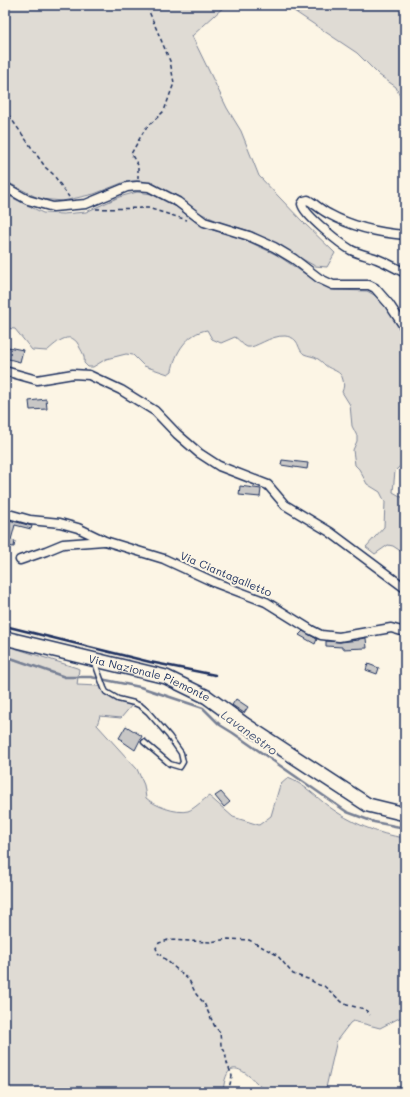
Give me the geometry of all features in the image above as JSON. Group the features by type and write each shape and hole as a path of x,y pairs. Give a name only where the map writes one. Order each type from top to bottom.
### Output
{"main road":[{"name":"Via Nazionale Piemonte","path":"5,638 95,663 166,677 202,694 368,805 405,814"}],"street":[{"path":"5,187 28,200 53,207 86,204 127,187 149,187 178,202 204,222 249,236 274,247 294,259 320,279 333,285 369,285 376,288 405,328"},
{"path":"405,235 391,234 337,218 327,214 308,200 304,201 302,204 304,210 314,220 329,234 351,250 377,259 405,273"},
{"path":"5,371 37,380 73,374 88,375 122,390 155,411 177,434 199,453 219,466 268,485 285,505 330,532 405,588"},
{"name":"Via Ciantagalletto","path":"5,512 30,520 60,523 78,528 105,540 164,559 216,584 266,602 311,630 322,634 339,637 391,628 405,632"},
{"name":"Via Ciantagalletto","path":"20,560 63,544 105,540"}],"lane":[{"path":"95,663 102,685 106,692 118,699 141,706 148,712 169,736 181,753 183,762 180,767 170,764 144,742"}],"path":[{"path":"137,186 139,173 138,165 131,154 144,129 164,111 174,83 170,61 148,9 148,5"},
{"path":"5,110 46,168 53,174 74,205"},
{"path":"90,209 148,208 189,220"},
{"path":"228,1092 232,1076 225,1052 221,1045 220,1032 215,1027 204,1003 196,994 189,980 158,953 156,948 159,943 163,941 175,940 210,942 228,938 248,940 276,955 292,974 324,986 342,1002 347,1005 365,1009 370,1015"}],"shaded area":[{"path":"5,5 226,5 192,36 227,108 241,131 259,176 335,253 327,267 315,266 253,232 222,223 202,214 152,184 142,181 127,181 94,194 63,201 40,199 5,181"},
{"path":"285,5 405,5 405,109 396,87 379,75 357,53"},
{"path":"137,192 152,194 171,203 197,223 213,230 239,237 277,255 317,282 334,290 367,291 376,296 388,309 405,339 405,461 395,471 393,492 405,499 405,563 403,562 402,552 393,546 388,545 375,554 366,547 384,527 385,502 380,492 367,484 359,469 355,465 353,450 357,441 357,436 352,426 350,405 342,392 344,385 342,377 338,372 328,367 320,360 304,354 294,339 279,336 254,346 247,347 235,337 221,343 212,339 207,330 194,335 183,345 176,357 172,371 168,374 144,366 133,355 126,354 106,359 93,367 88,367 84,363 84,357 77,342 73,339 64,339 47,351 32,350 15,329 5,328 5,194 43,213 63,214 86,212 119,197"},
{"path":"5,645 77,668 79,669 77,685 99,686 132,705 121,718 100,716 97,725 137,769 144,785 146,798 155,804 166,809 183,812 193,808 209,796 233,817 259,825 271,816 280,785 288,778 304,787 328,806 355,823 384,834 405,838 405,1015 380,1028 353,1021 350,1023 337,1040 325,1092 264,1092 259,1085 243,1071 233,1069 227,1074 223,1092 5,1092"}],"building":[{"path":"8,347 23,350 20,362 5,358"},
{"path":"46,399 47,409 30,410 29,401"},
{"path":"282,460 308,463 307,469 281,465"},
{"path":"240,486 261,489 260,497 239,495"},
{"path":"5,519 32,526 31,529 15,525 11,540 15,541 14,547 5,546 9,524 5,523"},
{"path":"303,631 317,639 315,644 299,635"},
{"path":"366,638 367,648 342,649 342,647 326,646 326,641 340,642"},
{"path":"368,664 379,668 377,674 366,670"},
{"path":"236,699 248,707 244,713 232,705"},
{"path":"126,726 142,736 135,750 119,738"},
{"path":"221,792 230,802 224,807 215,796"}],"waterway":[{"name":"Lavanestro","path":"5,656 65,677 91,677 140,687 203,708 220,725 347,812 374,822 405,828"}],"railway":[{"path":"5,626 150,662 215,675"}]}
